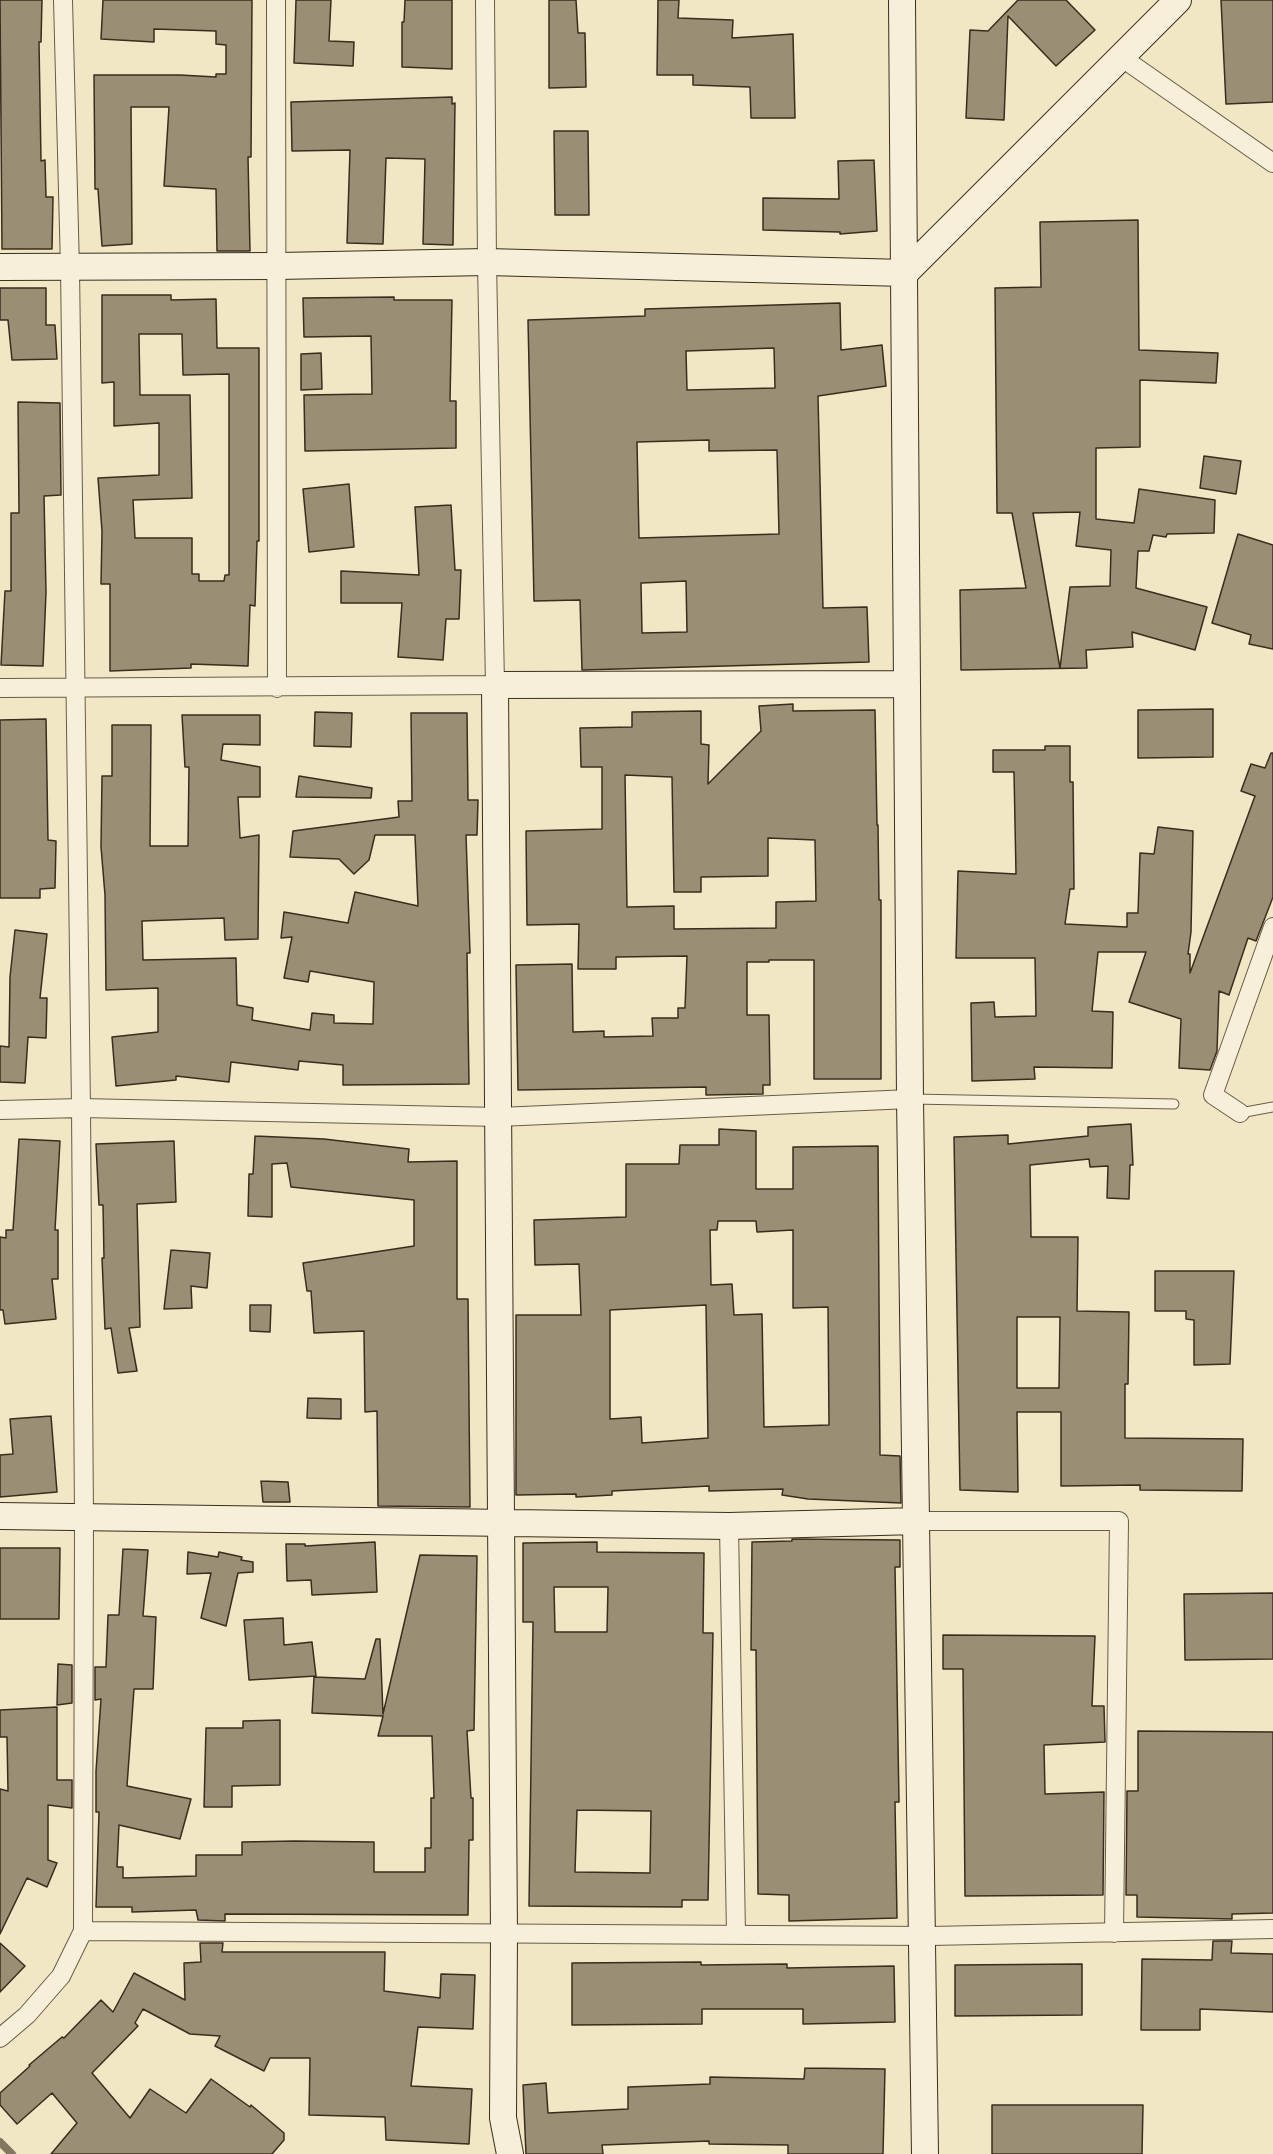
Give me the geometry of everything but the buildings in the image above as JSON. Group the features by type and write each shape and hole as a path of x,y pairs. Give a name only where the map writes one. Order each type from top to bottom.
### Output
{"main road":[{"path":"902,0 910,1099 925,2154"},
{"path":"0,267 277,266 487,262 905,273 1179,0"},
{"path":"510,2154 503,2118 504,1934 495,686 906,684"},
{"path":"0,1516 729,1526 917,1521"}],"street":[{"path":"0,2038 27,2015 61,1977 83,1931 84,1517 81,1108 70,268 63,0"},
{"path":"276,0 277,687"},
{"path":"0,688 495,686 487,262 485,0"},
{"path":"1121,57 1273,164"},
{"path":"1240,1113 1214,1095 1273,927"},
{"path":"0,1110 81,1108 498,1117 910,1099"},
{"path":"917,1521 1119,1521 1114,1933"},
{"path":"729,1526 736,1935"},
{"path":"83,1931 922,1936 1273,1929"}],"lane":[{"path":"910,1099 1174,1104"},
{"path":"1240,1113 1273,1107"}],"waterway":[{"path":"0,2142 12,2154"}]}
